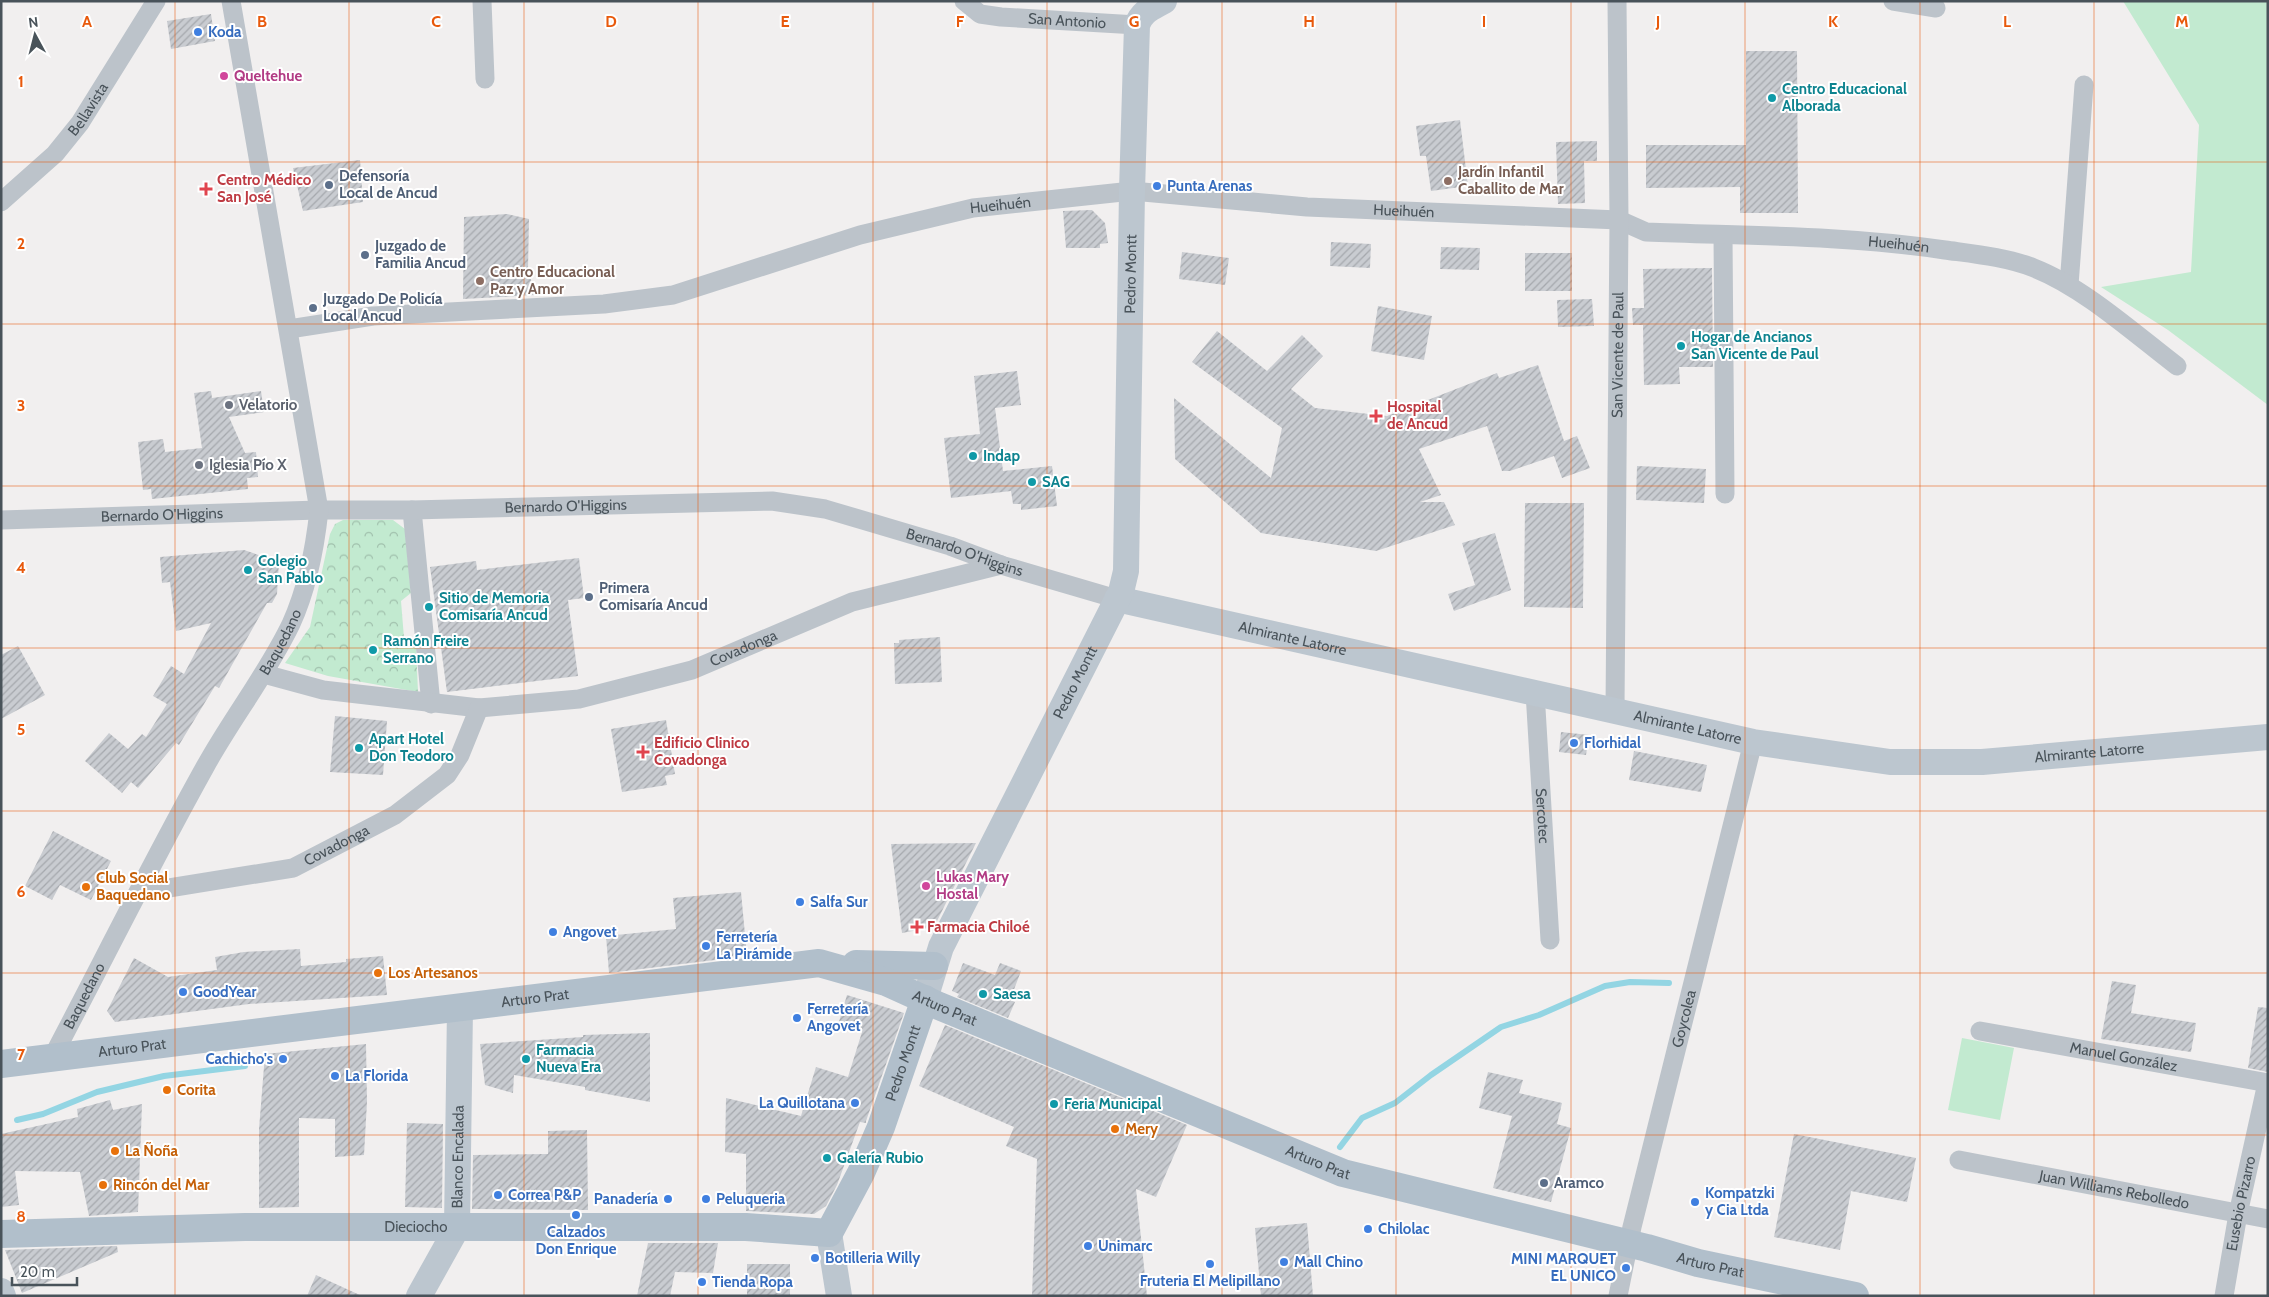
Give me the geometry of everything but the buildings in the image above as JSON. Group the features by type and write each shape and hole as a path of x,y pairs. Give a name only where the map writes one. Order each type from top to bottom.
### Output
{"main road":[{"path":"1137,25 1140,16 1145,11 1164,1"},
{"name":"Pedro Montt","path":"829,1233 861,1173 881,1127 925,999 934,966 950,930 1118,599 1126,571 1132,192 1137,25"},
{"name":"Almirante Latorre","path":"1118,599 1615,709 1753,742 1890,762 1982,762 2268,737"},
{"path":"819,963 934,966"},
{"name":"Arturo Prat","path":"1,1064 819,963 886,982 1343,1173 1630,1244 1792,1290 1855,1296"},
{"name":"Blanco Encalada","path":"419,1296 458,1228 460,1007"},
{"path":"1,1081 30,1078 44,1069 52,1058"},
{"name":"Dieciocho","path":"1,1234 235,1227 746,1227 829,1233"},
{"path":"829,1233 839,1296"},
{"path":"1,1291 3,1296"}],"street":[{"name":"Bellavista","path":"1,202 55,154 80,123 156,1"},
{"name":"Baquedano","path":"52,1058 206,765 264,674 291,622 310,566 319,510 289,329 230,1"},
{"path":"482,1 485,79"},
{"name":"San Antonio","path":"964,1 980,14 1001,18 1137,25"},
{"name":"San Vicente de Paul","path":"1615,709 1619,220 1618,1"},
{"path":"1894,1 1936,8"},
{"path":"2069,284 2084,85"},
{"name":"Hueihuén","path":"289,329 373,316 604,304 673,295 860,235 973,208 1132,192 1307,207 1619,220 1646,232 1847,240 1942,249 1980,255 2033,268 2069,284 2177,366"},
{"path":"1723,235 1724,494"},
{"name":"Bernardo O'Higgins","path":"1,520 319,510 412,510 772,501 825,509 950,546 1001,565 1118,599"},
{"path":"412,510 431,704"},
{"name":"Covadonga","path":"264,674 322,690 479,708 579,699 692,670 852,602 1001,565"},
{"name":"Sercotec","path":"1535,692 1550,940"},
{"name":"Covadonga","path":"138,893 293,868 395,815 447,775 460,756 479,708"},
{"name":"Goycolea","path":"1618,1296 1632,1227 1753,742"},
{"name":"Manuel González","path":"1980,1031 2267,1083"},
{"name":"Eusebio Pizarro","path":"2224,1296 2238,1214 2267,1083"},
{"name":"Juan Williams Rebolledo","path":"1959,1160 2268,1219"}],"green space":[{"path":"2123,1 2268,1 2268,405 2168,330 2101,287 2191,272 2199,125"},
{"path":"343,520 393,520 405,529 411,593 401,601 404,638 416,647 418,692 328,676 285,663 310,627 330,534 335,524"},
{"path":"1962,1038 2014,1048 2000,1120 1948,1110"}],"waterway":[{"path":"1340,1147 1362,1118 1395,1103 1431,1075 1501,1027 1539,1015 1605,986 1630,982 1669,983"},
{"path":"17,1120 43,1114 97,1092 164,1076 245,1066"}],"place":[{"name":"Koda","path":"198,32"},
{"name":"Queltehue","path":"224,76"},
{"name":"Centro Educacional Alborada","path":"1772,98"},
{"name":"Jardín Infantil Caballito de Mar","path":"1448,181"},
{"name":"Defensoría Local de Ancud","path":"329,185"},
{"name":"Punta Arenas","path":"1157,186"},
{"name":"Centro Médico San José","path":"206,189"},
{"name":"Juzgado de Familia Ancud","path":"365,255"},
{"name":"Centro Educacional Paz y Amor","path":"480,281"},
{"name":"Juzgado De Policía Local Ancud","path":"313,308"},
{"name":"Hogar de Ancianos San Vicente de Paul","path":"1681,346"},
{"name":"Velatorio","path":"229,405"},
{"name":"Hospital de Ancud","path":"1376,416"},
{"name":"Indap","path":"973,456"},
{"name":"Iglesia Pío X","path":"199,465"},
{"name":"SAG","path":"1032,482"},
{"name":"Colegio San Pablo","path":"248,570"},
{"name":"Primera Comisaría Ancud","path":"589,597"},
{"name":"Sitio de Memoria Comisaría Ancud","path":"429,607"},
{"name":"Ramón Freire Serrano","path":"373,650"},
{"name":"Florhidal","path":"1574,743"},
{"name":"Apart Hotel Don Teodoro","path":"359,748"},
{"name":"Edificio Clinico Covadonga","path":"643,752"},
{"name":"Lukas Mary Hostal","path":"926,886"},
{"name":"Club Social Baquedano","path":"86,887"},
{"name":"Salfa Sur","path":"800,902"},
{"name":"Farmacia Chiloé","path":"917,927"},
{"name":"Angovet","path":"553,932"},
{"name":"Ferretería La Pirámide","path":"706,946"},
{"name":"Los Artesanos","path":"378,973"},
{"name":"GoodYear","path":"183,992"},
{"name":"Saesa","path":"983,994"},
{"name":"Ferretería Angovet","path":"797,1018"},
{"name":"Cachicho's","path":"283,1059"},
{"name":"Farmacia Nueva Era","path":"526,1059"},
{"name":"La Florida","path":"335,1076"},
{"name":"Corita","path":"167,1090"},
{"name":"La Quillotana","path":"855,1103"},
{"name":"Feria Municipal","path":"1054,1104"},
{"name":"Mery","path":"1115,1129"},
{"name":"La Ñoña","path":"115,1151"},
{"name":"Galería Rubio","path":"827,1158"},
{"name":"Aramco","path":"1544,1183"},
{"name":"Rincón del Mar","path":"103,1185"},
{"name":"Correa P&P","path":"498,1195"},
{"name":"Panadería","path":"668,1199"},
{"name":"Peluqueria","path":"706,1199"},
{"name":"Kompatzki y Cia Ltda","path":"1695,1202"},
{"name":"Calzados Don Enrique","path":"576,1215"},
{"name":"Chilolac","path":"1368,1229"},
{"name":"Unimarc","path":"1088,1246"},
{"name":"Botilleria Willy","path":"815,1258"},
{"name":"Mall Chino","path":"1284,1262"},
{"name":"Fruteria El Melipillano","path":"1210,1264"},
{"name":"MINI MARQUET EL UNICO","path":"1626,1268"},
{"name":"Tienda Ropa","path":"702,1282"}]}
